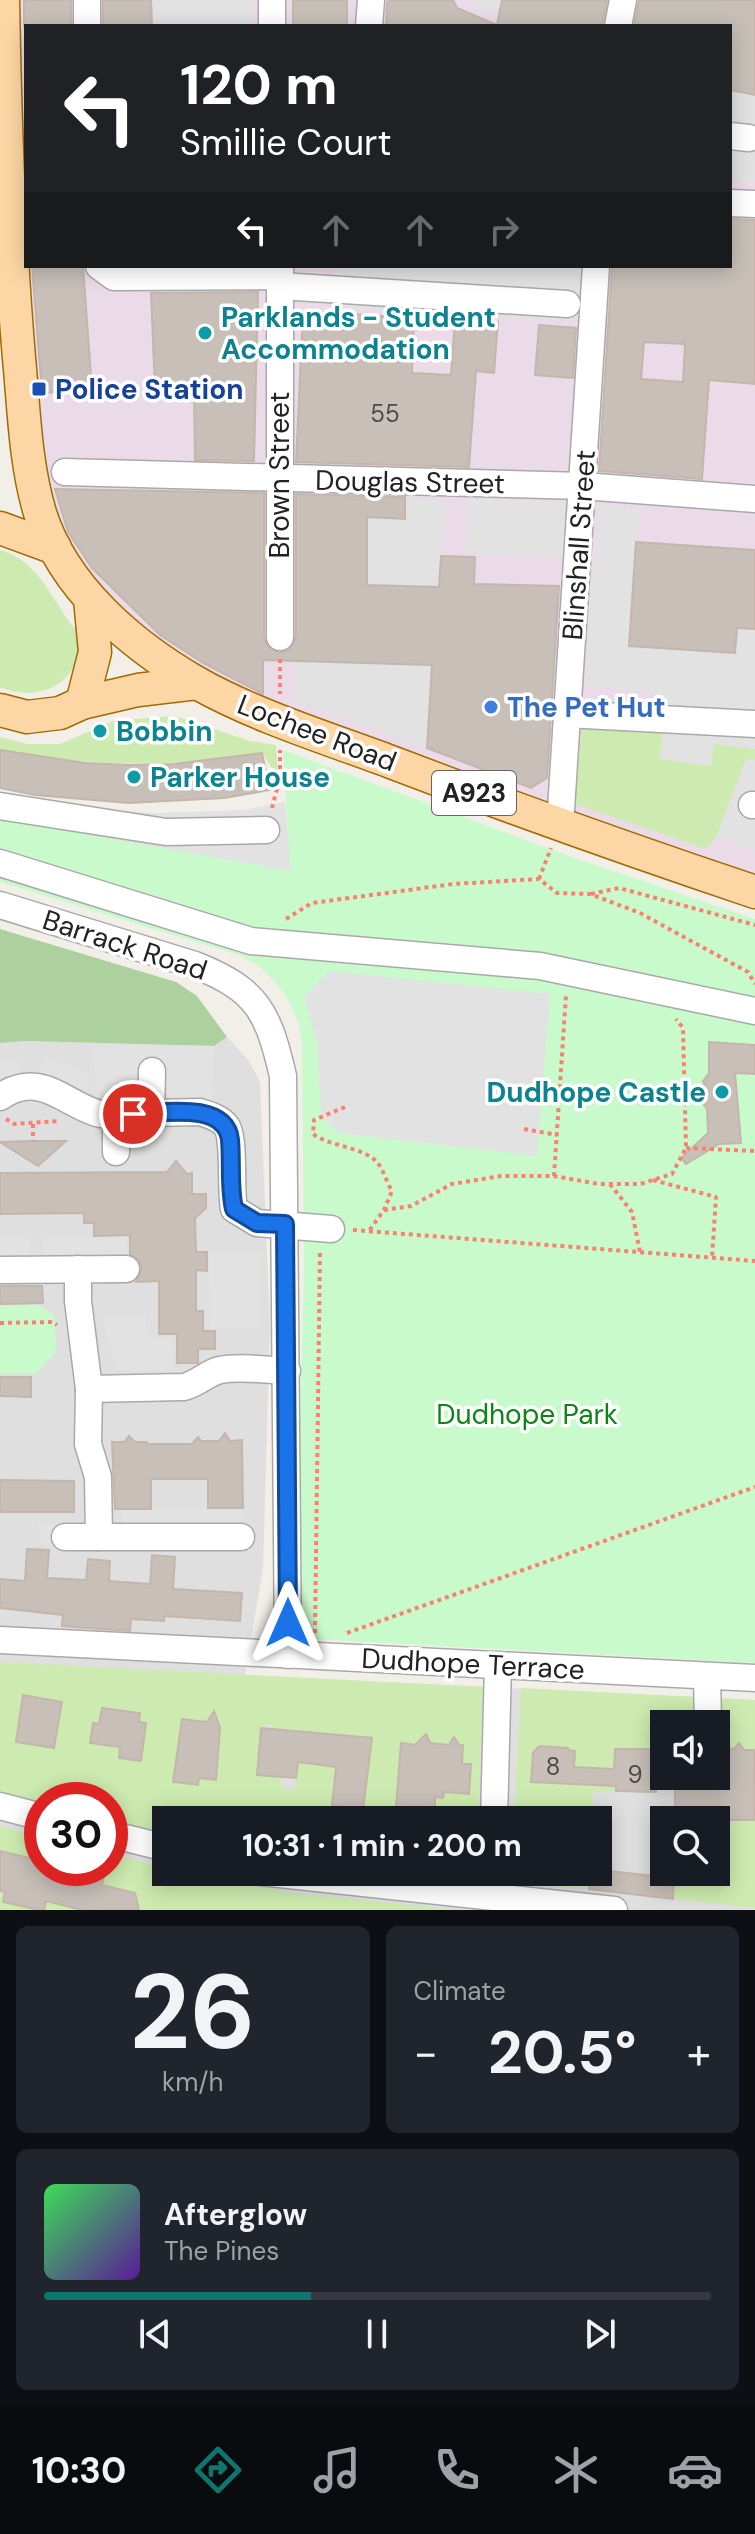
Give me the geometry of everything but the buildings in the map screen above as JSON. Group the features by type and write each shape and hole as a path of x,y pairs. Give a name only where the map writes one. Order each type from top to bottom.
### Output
{"main road":[{"name":"Lochee Road","path":"3,0 13,280 26,437 41,514 55,548 90,599 129,634 197,683 280,731 755,892"},
{"path":"0,528 55,548"},
{"path":"82,703 95,652 90,599"},
{"path":"0,710 27,717 60,713 82,703 138,690 197,683"}],"street":[{"path":"87,0 87,24"},
{"path":"272,0 272,24"},
{"path":"369,24 371,0"},
{"path":"618,24 623,0"},
{"path":"732,203 755,204"},
{"path":"102,268 114,277 280,276 567,304"},
{"name":"Blinshall Street","path":"560,825 596,268"},
{"name":"Brown Street","path":"280,276 280,637"},
{"name":"Douglas Street","path":"65,472 583,486 755,499"},
{"path":"566,714 755,724"},
{"path":"0,806 166,832 266,830"},
{"path":"0,863 251,941 540,966 755,1011"},
{"name":"Barrack Road","path":"0,905 223,976 248,994 265,1016 283,1076 288,1655"},
{"path":"151,1113 152,1071"},
{"path":"0,1097 22,1088 40,1088 58,1092 88,1111 116,1114 200,1112 213,1116 226,1126 230,1138 234,1209 257,1223 325,1228"},
{"path":"116,1114 116,1152"},
{"path":"78,1269 81,1332 89,1389 88,1444 98,1477 99,1537"},
{"path":"0,1270 126,1269"},
{"path":"89,1389 184,1387 197,1384 221,1370 287,1371"},
{"path":"65,1537 241,1537"},
{"name":"Dudhope Terrace","path":"0,1640 755,1678"},
{"path":"494,1806 498,1665"},
{"path":"707,1676 708,1710"},
{"path":"0,1806 24,1812"},
{"path":"128,1838 152,1844"},
{"path":"416,1886 614,1910"}],"path":[{"path":"266,830 280,777 280,637"},
{"path":"539,879 560,825"},
{"path":"251,941 312,903 453,884 539,879 557,893 590,894 619,888 755,925"},
{"path":"590,894 640,913 748,972 755,984"},
{"path":"554,1176 568,972"},
{"path":"384,1210 411,1206 452,1184 501,1176 554,1176 610,1184 640,1184 672,1174 686,1148 683,1028 673,1016"},
{"path":"345,1107 314,1120 313,1134 325,1143 353,1150 377,1163 392,1191 384,1210 368,1232"},
{"path":"14,1124 51,1124"},
{"path":"33,1124 33,1141"},
{"path":"524,1129 557,1135"},
{"path":"686,1148 755,1151"},
{"path":"653,1180 716,1197 712,1258"},
{"path":"610,1184 632,1212 640,1252"},
{"path":"288,1655 315,1644 325,1228 755,1261"},
{"path":"0,1323 53,1322 67,1334 81,1332"},
{"path":"338,1636 755,1487"}],"shaded area":[{"path":"3,0 755,0 755,882 630,839 162,659 41,514"},
{"path":"151,0 253,0 253,24 152,24"},
{"path":"475,0 501,0 499,13 474,6"},
{"path":"732,90 755,95 755,182 732,181"},
{"path":"339,268 584,268 581,321 337,308"},
{"path":"405,498 446,499 439,587 367,585 367,517 404,519"},
{"path":"467,498 567,503 565,558 465,553"},
{"path":"598,505 641,509 629,646 734,653 737,628 755,629 755,749 714,744 711,766 659,759 663,731 656,693 585,685"},
{"path":"294,661 432,665 427,748 297,701"},
{"path":"746,759 755,760 755,851 716,837"},
{"path":"285,802 291,871 89,835 93,809 156,813 244,810"},
{"path":"329,971 550,994 537,1156 339,1133 321,1116 318,1047 304,997"},
{"path":"227,1037 249,1061 260,1082 270,1326 263,1568 245,1675 755,1700 755,1910 0,1910 0,1043 214,1046"},
{"path":"93,1044 214,1046 212,1098 96,1098"},
{"path":"44,1057 93,1078 85,1092 63,1080 40,1073"},
{"path":"17,1058 23,1074 0,1081 0,1063"},
{"path":"30,1237 30,1255 0,1255 0,1238"},
{"path":"126,1237 126,1254 43,1254 43,1238"},
{"path":"258,1252 259,1328 210,1328 209,1253"},
{"path":"103,1315 145,1316 147,1338 171,1338 174,1370 118,1370"},
{"path":"243,1507 241,1526 122,1526 122,1508"},
{"path":"39,1524 63,1524 63,1545 39,1545"}],"green space":[{"path":"0,550 21,560 38,575 78,635 77,659 71,670 55,686 45,690 23,693 0,687"},
{"path":"175,716 250,741 276,745 278,777 262,753 196,761 131,764 66,760 0,750 0,737 28,744 60,744 113,721"},
{"path":"582,723 663,731 660,759 710,765 713,744 755,749 755,760 746,759 716,837 706,849 575,804"},
{"name":"Dudhope Park","path":"283,750 569,856 755,919 755,1663 294,1638 304,1270 302,1044 299,1025 290,1003 277,984 258,965 242,956 0,882 0,818 290,871"},
{"path":"0,929 176,982 197,996 227,1037 214,1046 0,1043"},
{"path":"0,1305 39,1305 54,1315 56,1352 36,1374 0,1374"},
{"path":"0,1662 483,1687 479,1806 434,1806 435,1797 443,1798 444,1792 469,1792 471,1765 462,1764 463,1746 451,1742 449,1745 430,1743 429,1740 416,1743 412,1785 402,1806 152,1806 152,1830 128,1824 128,1782 24,1782 24,1797 0,1791","holes":["23,1696 61,1702 54,1748 16,1742","102,1708 140,1713 139,1722 146,1724 141,1761 119,1758 120,1747 91,1743 93,1724 99,1724","271,1724 273,1729 300,1731 295,1790 281,1788 282,1777 261,1728"]},
{"path":"521,1688 755,1700 755,1796 737,1795 754,1788 754,1750 741,1747 730,1749 730,1710 650,1710 650,1749 615,1749 616,1791 593,1791 592,1806 515,1806","holes":["540,1746 547,1749 568,1747 575,1751 574,1767 590,1768 532,1781 533,1749"]},
{"path":"713,1795 713,1806 693,1806"},
{"path":"755,1820 755,1908 673,1899 673,1886 730,1886 730,1822"},
{"path":"0,1826 24,1832 24,1886 128,1886 128,1858 152,1864 152,1886 258,1886 302,1894 461,1910 0,1910 0,1891 5,1892 3,1902 21,1906 0,1851"},
{"path":"560,1886 589,1886 589,1889"}],"place":[{"name":"Parklands - Student Accommodation","path":"205,333"},
{"name":"Police Station","path":"39,389"},
{"name":"The Pet Hut","path":"491,707"},
{"name":"Bobbin","path":"100,731"},
{"name":"Parker House","path":"134,777"},
{"name":"Dudhope Castle","path":"722,1092"}],"route":[{"path":"133,1114 200,1112 213,1116 226,1126 230,1138 234,1209 257,1223 285,1224 288,1623"}]}
